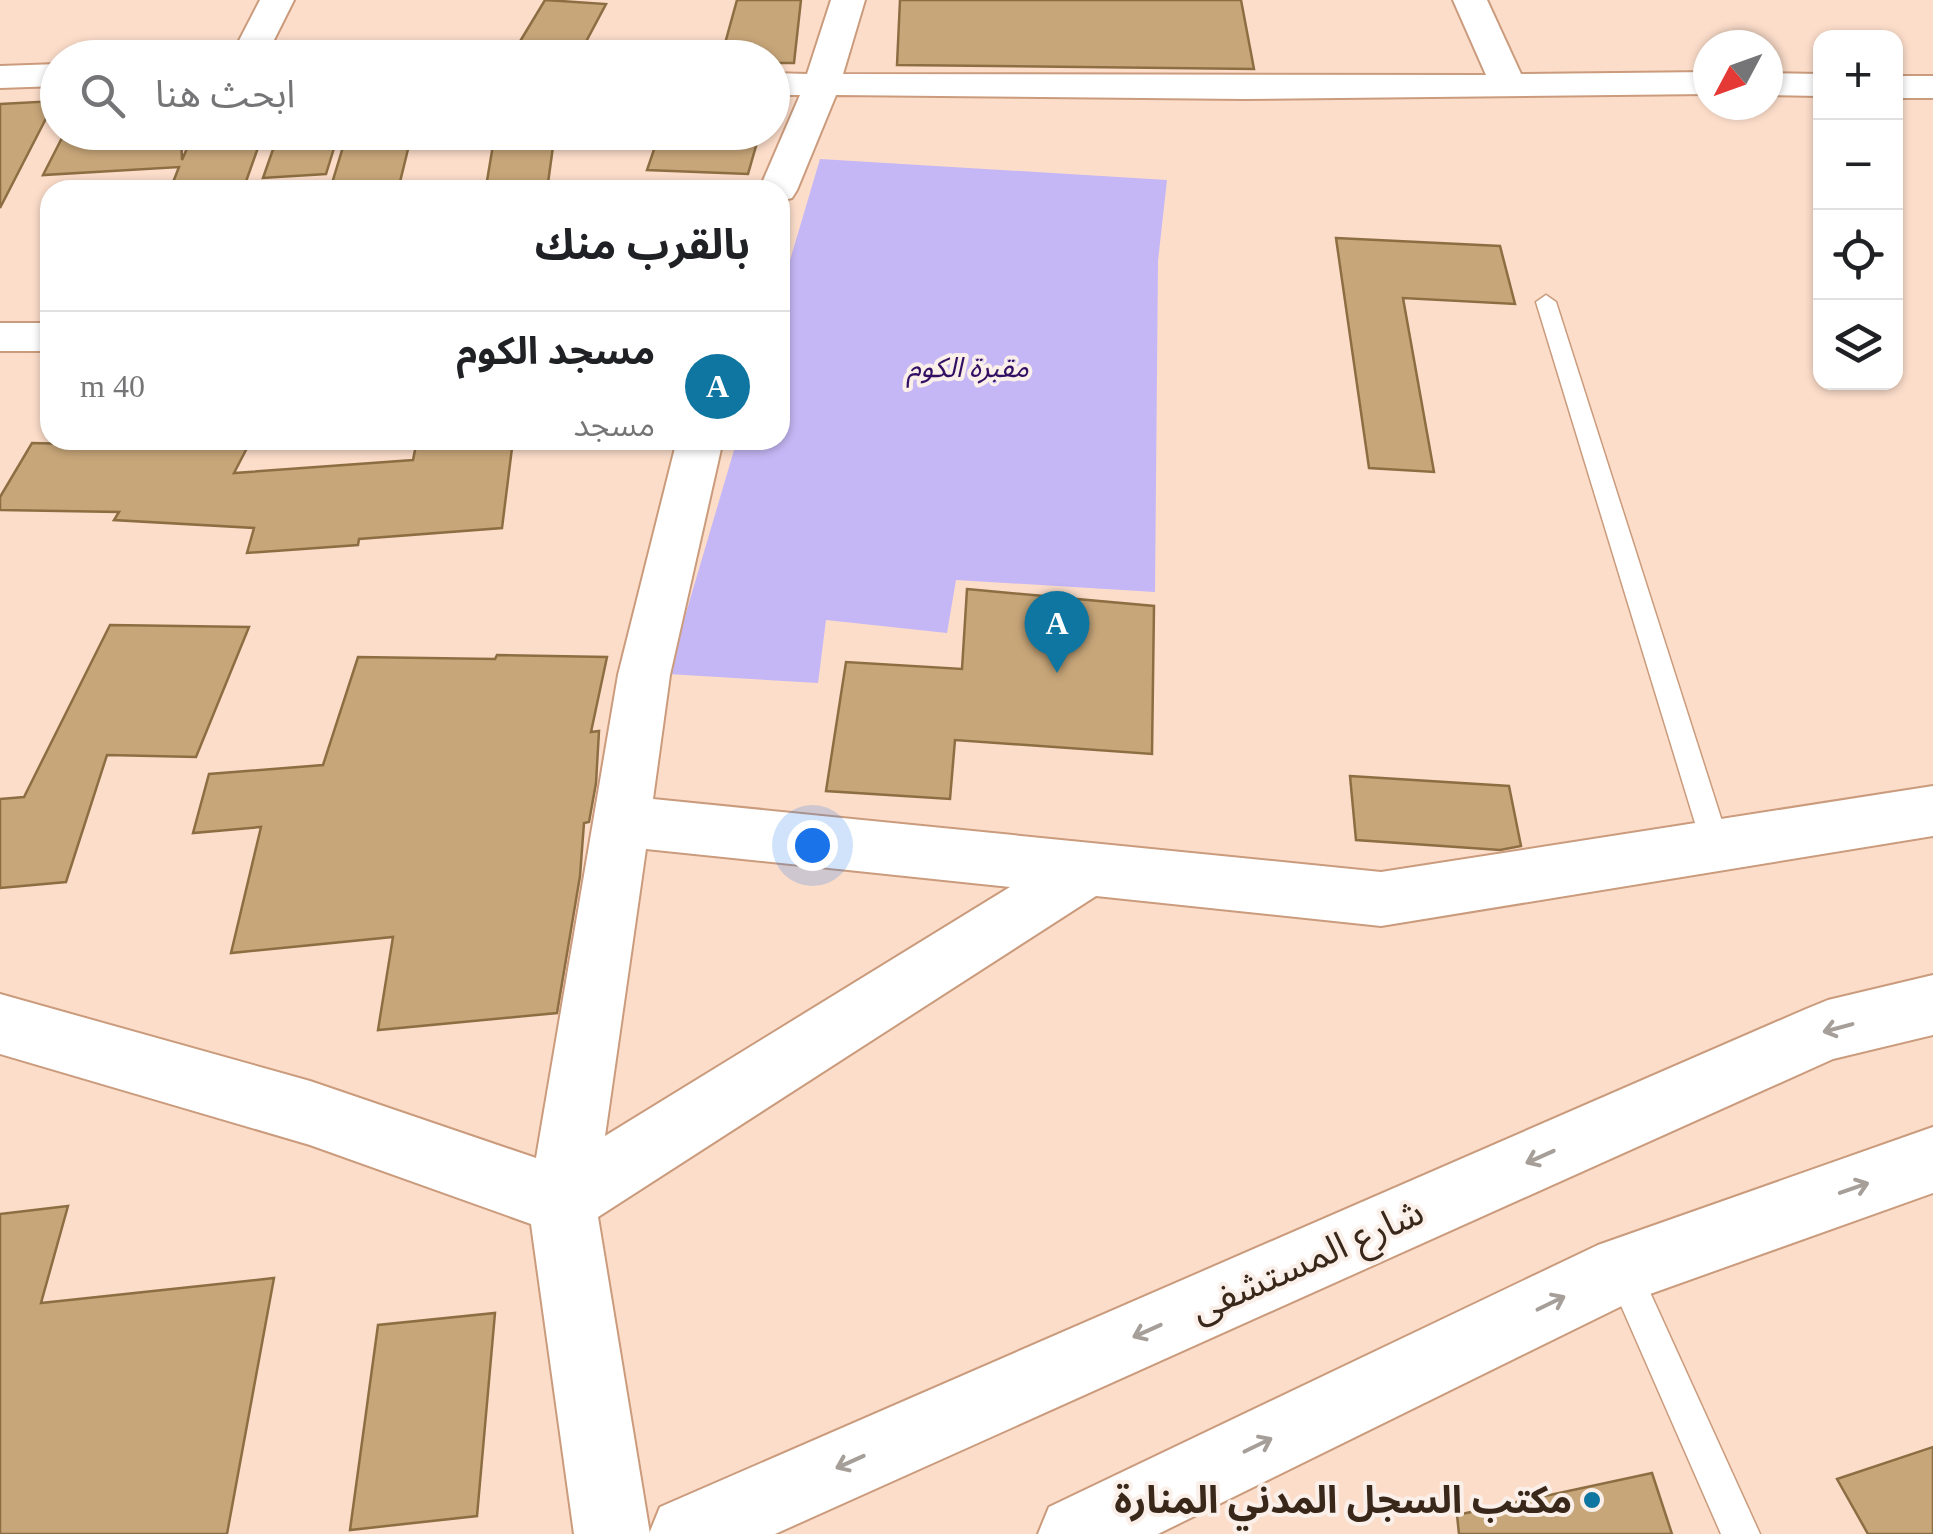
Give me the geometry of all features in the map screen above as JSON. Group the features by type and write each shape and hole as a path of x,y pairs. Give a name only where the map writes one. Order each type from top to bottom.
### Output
{"street":[{"path":"256,40 277,0"},
{"path":"782,180 821,87 848,0"},
{"path":"1470,0 1508,84"},
{"path":"0,77 40,76"},
{"path":"790,85 1244,88 1693,84"},
{"path":"1783,84 1813,85"},
{"path":"1903,86 1933,87"},
{"path":"0,337 40,336"},
{"path":"612,1534 562,1201 644,675 698,450"},
{"path":"619,820 1381,899 1933,811"},
{"path":"562,1201 1089,869"},
{"name":"شارع المستشفى","path":"687,1534 1828,1030 1933,1005"},
{"path":"0,1024 310,1113 562,1201"},
{"path":"1076,1534 1622,1269 1933,1160"}],"lane":[{"path":"1546,302 1716,846"},
{"path":"1622,1269 1741,1534"}],"green space":[{"name":"مقبرة الكوم","path":"820,159 1167,180 1158,261 1155,592 956,580 947,633 826,620 818,683 668,674 734,450 790,450 790,260"}],"building":[{"path":"545,0 606,4 587,40 521,40"},
{"path":"737,0 801,0 794,63 790,63 790,40 726,40"},
{"path":"900,0 1241,0 1254,69 897,65"},
{"path":"40,102 40,130 0,208 0,104"},
{"path":"56,150 182,150 182,160 186,150 257,150 247,180 174,180 179,167 43,175"},
{"path":"273,150 333,150 326,174 263,178"},
{"path":"342,150 408,150 400,180 333,180"},
{"path":"492,150 553,150 548,180 487,180"},
{"path":"654,150 755,150 748,174 647,170"},
{"path":"1336,238 1500,246 1515,304 1403,298 1434,472 1369,468"},
{"path":"32,443 40,443 40,450 246,450 234,473 413,460 415,450 512,450 502,528 359,539 358,545 247,553 254,528 114,520 119,512 0,510 0,497"},
{"path":"967,589 1154,606 1152,754 955,740 950,799 826,791 846,662 962,669"},
{"path":"110,625 249,627 196,757 107,755 66,882 0,888 0,799 24,797"},
{"path":"497,655 607,657 591,732 599,731 596,783 589,822 584,823 580,876 557,1013 378,1030 393,937 231,953 261,827 193,833 209,774 323,765 358,657 495,659"},
{"path":"1350,776 1509,786 1521,846 1500,850 1356,840"},
{"path":"68,1206 41,1303 274,1278 227,1534 0,1534 0,1214"},
{"path":"495,1313 477,1516 350,1530 378,1325"},
{"path":"1933,1447 1933,1534 1868,1534 1837,1479"},
{"name":"مكتب السجل المدني المنارة","path":"1652,1473 1672,1534 1459,1534 1457,1515"}],"place":[{"name":"مسجد الكوم","path":"1057,673"},
{"name":"مكتب السجل المدني المنارة","path":"1592,1500"}]}
